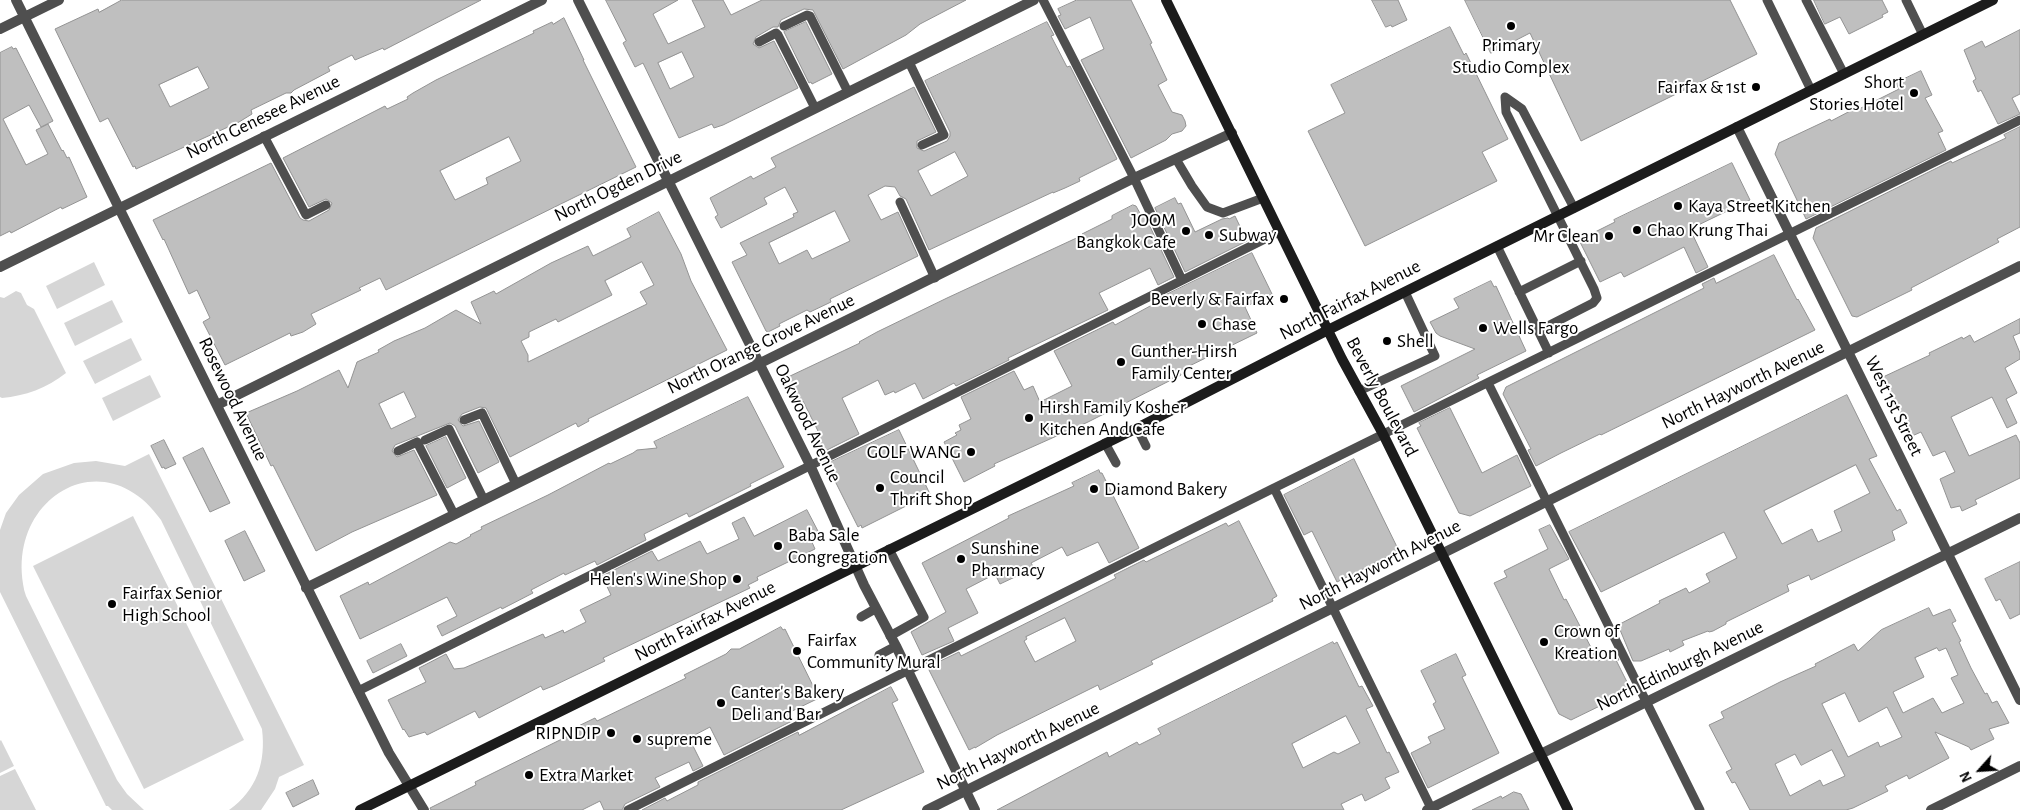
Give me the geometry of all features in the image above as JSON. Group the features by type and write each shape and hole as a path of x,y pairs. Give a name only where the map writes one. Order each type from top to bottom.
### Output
{"main road":[{"name":"Beverly Boulevard","path":"1166,0 1328,330 1443,553 1568,810"},
{"name":"North Fairfax Avenue","path":"360,810 1137,428 1328,330 1993,0"}],"street":[{"name":"Rosewood Avenue","path":"16,0 389,753 424,810"},
{"path":"0,29 59,0"},
{"name":"North Genesee Avenue","path":"0,267 542,0"},
{"name":"Oakwood Avenue","path":"578,0 810,466 875,609 896,646 975,810"},
{"name":"North Ogden Drive","path":"217,405 1034,0"},
{"name":"West 1st Street","path":"1737,127 2020,700"},
{"name":"North Orange Grove Avenue","path":"306,588 1134,178 1232,133"},
{"name":"North Hayworth Avenue","path":"927,810 2020,266"},
{"name":"North Edinburgh Avenue","path":"1430,809 2020,518"},
{"path":"1931,810 2020,766"}],"lane":[{"path":"1044,0 1134,178 1182,280"},
{"path":"1767,0 1811,90"},
{"path":"1806,0 1844,74"},
{"path":"1906,0 1923,35"},
{"path":"784,26 807,15 810,16 848,92"},
{"path":"759,42 776,34 778,35 815,108"},
{"path":"909,62 944,135 922,146"},
{"path":"1538,331 1593,303 1597,298 1559,216 1506,112 1505,97 1522,109 1574,208"},
{"path":"628,810 1274,488 2020,120"},
{"path":"264,136 306,215 326,205"},
{"path":"1176,159 1207,207 1223,213 1263,198"},
{"path":"900,202 935,278"},
{"path":"358,691 1280,232"},
{"path":"1497,246 1549,352"},
{"path":"1519,292 1581,261"},
{"path":"1359,391 1435,356 1405,292"},
{"path":"1488,383 1700,810"},
{"path":"464,420 482,413 516,484"},
{"path":"1137,428 1146,446"},
{"path":"425,440 449,429 484,500"},
{"path":"398,451 417,442 454,514"},
{"path":"1105,443 1116,463"},
{"path":"1274,488 1430,809"},
{"path":"889,549 924,617 890,636"},
{"path":"861,617 875,609"},
{"path":"879,655 896,646"}],"shaded area":[{"path":"94,262 105,285 57,309 46,286"},
{"path":"16,291 21,293 27,305 34,309 66,373 36,390 2,398 0,397 0,297 4,298"},
{"path":"112,300 123,322 75,346 64,323"},
{"path":"131,338 142,360 95,384 83,361"},
{"path":"150,375 161,397 113,421 102,398"},
{"path":"149,454 304,765 279,777 275,789 261,810 229,810 247,794 258,774 262,753 262,729 161,520 137,495 111,483 86,482 62,491 42,508 28,533 22,562 26,596 117,780 127,794 144,810 112,810 106,806 0,592 0,530 6,513 19,495 43,474 74,463 96,461 125,466"},
{"path":"133,516 244,740 144,789 33,566"},
{"path":"0,741 14,766 0,773"},
{"path":"15,769 36,810 0,810 0,776"}],"building":[{"path":"122,0 481,0 384,50 383,48 355,60 352,55 328,67 330,71 291,93 286,93 251,110 252,114 239,122 136,169 135,166 133,167 108,118 100,122 55,29 98,9 99,12","holes":["198,67 209,88 170,107 159,85"]},
{"path":"606,0 678,0 653,14 668,44 705,27 692,0 723,0 731,15 762,0 966,0 920,24 906,35 843,69 813,10 804,9 781,20 778,27 773,27 756,37 753,44 759,48 774,41 798,88 723,125 714,128 712,124 679,138 643,63 635,67 623,43 626,41","holes":["682,52 694,77 670,89 658,63"]},
{"path":"1077,0 1131,0 1152,43 1150,44 1167,80 1158,85 1172,112 1182,115 1185,121 1186,126 1182,131 1172,134 1166,140 1131,158 1081,60 1104,49 1090,17 1065,29 1058,16 1061,15 1058,9"},
{"path":"1372,0 1398,0 1407,20 1392,27 1391,25 1386,27"},
{"path":"1465,0 1730,0 1757,54 1581,141 1530,33 1491,53"},
{"path":"1814,0 1882,0 1888,12 1882,15 1883,17 1849,34 1840,17 1825,24"},
{"path":"564,18 636,167 386,290 380,278 359,288 361,290 311,314 316,324 303,332 291,336 290,333 225,365 203,322 210,318 197,290 189,294 164,239 153,220 271,163 300,218 309,221 329,210 332,203 326,199 309,207 283,158 385,106 387,109 408,99 407,97 436,80 534,33 533,31 552,22 553,24","holes":["509,137 521,161 486,178 488,184 455,200 440,171"]},
{"path":"806,22 832,74 812,84 811,82 809,83 784,32"},
{"path":"1047,22 1054,35 1051,36 1067,67 1070,66 1117,159 1079,178 1080,181 929,250 906,199 900,196 895,187 885,186 868,195 881,220 898,212 918,256 830,299 831,302 810,312 807,310 779,324 780,326 768,332 766,331 732,262 747,255 740,243 794,217 793,214 798,212 785,187 764,198 767,204 721,228 715,217 718,215 710,198 751,176 753,179 776,167 771,158 914,87 936,132 917,141 917,148 924,151 947,141 950,132 925,81","holes":["955,152 968,176 931,196 918,171","835,211 850,241 812,259 807,250 779,264 769,243"]},
{"path":"1450,27 1464,55 1466,53 1508,139 1482,152 1497,181 1365,246 1308,131 1345,113 1331,85"},
{"path":"2020,30 2020,94 2012,98 2020,114 1998,124 1981,90 1978,92 1973,81 1976,79 1964,50 1982,41 1985,47"},
{"path":"12,47 13,49 16,48 53,121 41,127 29,105 3,119 26,165 48,154 36,130 48,124 62,151 67,158 69,157 87,197 62,209 61,207 11,233 10,231 0,236 0,53"},
{"path":"1921,71 1932,95 1925,98 1943,131 1938,133 1946,150 1806,219 1775,154 1779,143 1830,119 1831,121 1854,109 1855,111 1899,89 1896,83"},
{"path":"2020,127 2020,227 1997,239 1999,242 1911,288 1912,290 1857,317 1852,316 1813,238 1816,228 1951,161 1952,163 2006,138 2004,135"},
{"path":"1732,163 1750,200 1690,229 1708,267 1696,273 1684,247 1624,277 1621,272 1600,282 1579,240 1615,222 1614,220"},
{"path":"1175,198 1178,204 1181,203 1195,232 1222,219 1229,219 1235,216 1247,241 1185,272 1155,208"},
{"path":"1133,205 1136,206 1141,215 1144,214 1174,277 1158,285 1150,268 1099,293 1108,310 1008,358 1009,360 956,386 954,383 923,399 915,383 895,393 894,391 885,395 878,380 842,398 859,434 825,451 815,432 818,431 803,401 801,403 788,377 860,343 877,332 947,298 1083,235"},
{"path":"659,212 681,254 691,281 727,350 588,419 589,421 578,427 576,423 510,457 486,408 480,407 462,414 458,420 463,426 479,421 499,462 478,473 455,426 450,423 395,445 392,451 397,457 414,450 437,495 352,532 316,551 273,465 271,466 246,413 339,370 348,388 357,362 379,352 378,350 394,341 425,328 456,310 481,324 471,302 494,291 496,294 551,263 588,246 593,256 631,237 627,229","holes":["642,262 654,285 640,292 647,304 528,362 528,355 521,341 529,337 529,332 556,319 558,322 612,295 605,281","404,392 416,417 391,429 379,404"]},
{"path":"1252,253 1272,294 1245,307 1257,333 1179,371 1181,375 1088,422 994,464 995,466 964,482 944,442 957,435 955,433 961,430 959,425 971,419 961,397 1014,371 1024,390 1033,386 1040,402 1072,386 1054,351 1113,322 1115,325 1165,298 1164,296"},
{"path":"1774,255 1815,330 1536,466 1528,450 1531,449 1503,394 1506,387 1704,288 1702,284 1714,278 1716,283"},
{"path":"1491,281 1494,287 1496,286 1526,351 1477,375 1479,378 1414,412 1401,386 1475,349 1440,336 1436,333 1430,322 1459,308 1454,299"},
{"path":"2020,319 2020,333 2013,336 2020,353 2020,359 2005,368 2017,393 2006,399 2017,423 2007,428 1992,397 1951,417 1969,456 2016,435 2020,443 2020,478 1975,500 1977,504 1962,511 1960,506 1951,508 1940,479 1955,472 1945,451 1933,456 1921,432 1912,436 1883,377 1930,355 1929,353 1962,337 1963,339 1970,335 1974,342"},
{"path":"1847,395 1877,456 1869,459 1897,511 1900,509 1907,523 1892,531 1895,540 1811,580 1809,575 1787,585 1789,591 1726,622 1726,624 1713,631 1708,631 1682,641 1684,645 1670,652 1669,649 1641,661 1633,661 1618,625 1686,588 1689,593 1710,582 1706,574 1737,558 1724,532 1601,592 1569,532","holes":["1856,465 1870,493 1834,511 1842,531 1818,542 1812,529 1782,544 1764,511"]},
{"path":"748,397 784,467 689,517 687,513 644,534 646,540 597,565 595,561 565,575 564,573 531,590 533,593 442,636 437,626 457,616 447,597 360,639 340,596 368,582 369,585 450,542 456,544 482,529 481,527 609,463 637,450 657,448 654,442"},
{"path":"1450,408 1482,473 1517,455 1531,486 1470,516 1459,513 1417,428 1421,426 1419,423"},
{"path":"899,430 930,494 862,528 861,525 858,527 828,467 832,465 831,462"},
{"path":"446,437 466,478 447,488 426,446"},
{"path":"164,440 176,464 165,469 164,467 162,468 151,446"},
{"path":"203,448 230,503 210,512 183,458"},
{"path":"1354,459 1399,551 1337,582 1312,531 1304,535 1284,495"},
{"path":"1099,470 1139,548 1109,563 1098,542 1067,556 1062,547 1031,563 1034,568 1000,584 995,574 966,589 978,613 948,628 954,641 922,655 911,632 946,612 922,563 1009,518 1008,516 1074,486 1072,483"},
{"path":"807,510 820,535 811,540 815,549 757,577 758,580 748,585 750,588 603,658 605,661 553,686 543,690 541,686 479,718 475,711 427,735 425,732 409,737 403,730 388,700 426,682 419,668 446,654 454,669 464,668 543,634 545,638 563,630 564,633 586,622 580,610 611,595 602,576 652,551 658,561 700,541 707,554 739,539 732,523 744,517 754,536"},
{"path":"1239,521 1277,596 1272,599 1273,601 1151,661 1153,664 1100,690 1098,685 969,750 929,670 930,666 959,652 961,656 1116,578 1114,575 1144,560 1146,562 1226,523 1228,526","holes":["1065,618 1076,641 1035,662 1024,641 1027,639 1026,637"]},
{"path":"1550,525 1569,559 1549,569 1564,600 1566,599 1598,661 1615,653 1619,660 1616,660 1630,688 1607,699 1608,702 1571,720 1559,714 1494,583 1507,577 1504,571 1548,549 1539,530"},
{"path":"245,531 265,571 244,581 225,541"},
{"path":"2020,562 2020,614 2010,619 2000,599 1996,601 1985,579"},
{"path":"1929,608 1933,616 1950,609 1956,621 1952,623 1971,668 1985,694 1987,693 1992,703 1997,701 2009,723 1989,729 1994,739 1971,750 1969,747 1935,732 1949,758 1909,779 1907,775 1885,786 1888,791 1853,808 1846,810 1750,810 1735,782 1732,783 1726,772 1732,769 1709,725 1724,718 1721,712 1816,666 1815,664 1854,644 1858,651 1881,630","holes":["1937,648 1939,651 1946,648 1958,675 1951,678 1964,703 1942,713 1933,698 1903,713 1893,692 1924,677 1915,658","1845,693 1859,722 1887,707 1902,737 1880,747 1878,742 1848,757 1822,704","1832,750 1845,776 1823,786 1820,780 1790,796 1775,764 1795,754 1801,765"]},
{"path":"781,627 783,630 785,629 819,698 788,713 792,721 724,755 710,727 689,738 703,766 693,771 689,762 655,778 660,787 625,804 622,810 604,810 600,801 582,810 431,810 430,808 476,785 475,782 568,736 566,732 595,718 597,721 686,678 684,675 726,654 731,649 739,649"},
{"path":"1333,642 1334,644 1337,642 1359,687 1362,686 1373,706 1366,709 1387,753 1389,752 1399,772 1385,778 1390,788 1365,801 1362,794 1341,804 1344,810 997,810 1107,752 1109,757 1137,742 1139,745 1161,734 1158,729","holes":["1346,716 1360,743 1338,754 1334,752 1303,768 1292,744"]},
{"path":"401,644 407,656 373,673 367,661"},
{"path":"1456,654 1466,675 1462,677 1499,753 1428,788 1411,753 1431,743 1428,737 1445,729 1433,704 1436,702 1421,671"},
{"path":"891,687 898,700 892,703 924,772 841,810 642,810 665,798 667,801 698,785 698,782 798,732 799,735"},
{"path":"313,780 319,794 293,807 286,793"},
{"path":"1514,792 1521,794 1529,810 1472,810 1501,796 1502,798"}],"place":[{"name":"Primary Studio Complex","path":"1511,26"},
{"name":"Fairfax & 1st","path":"1756,87"},
{"name":"Short Stories Hotel","path":"1914,93"},
{"name":"Kaya Street Kitchen","path":"1678,206"},
{"name":"Chao Krung Thai","path":"1637,230"},
{"name":"JOOM Bangkok Cafe","path":"1186,231"},
{"name":"Subway","path":"1209,235"},
{"name":"Mr Clean","path":"1609,236"},
{"name":"Beverly & Fairfax","path":"1284,299"},
{"name":"Chase","path":"1202,324"},
{"name":"Wells Fargo","path":"1483,328"},
{"name":"Shell","path":"1387,341"},
{"name":"Gunther-Hirsh Family Center","path":"1121,362"},
{"name":"Hirsh Family Kosher Kitchen And Cafe","path":"1029,418"},
{"name":"GOLF WANG","path":"971,452"},
{"name":"Council Thrift Shop","path":"880,488"},
{"name":"Diamond Bakery","path":"1094,489"},
{"name":"Baba Sale Congregation","path":"778,546"},
{"name":"Sunshine Pharmacy","path":"961,559"},
{"name":"Helen's Wine Shop","path":"737,579"},
{"name":"Fairfax Senior High School","path":"112,604"},
{"name":"Crown of Kreation","path":"1544,642"},
{"name":"Fairfax Community Mural","path":"797,651"},
{"name":"Canter's Bakery Deli and Bar","path":"721,703"},
{"name":"RIPNDIP","path":"611,733"},
{"name":"supreme","path":"637,739"},
{"name":"Extra Market","path":"529,775"}]}
